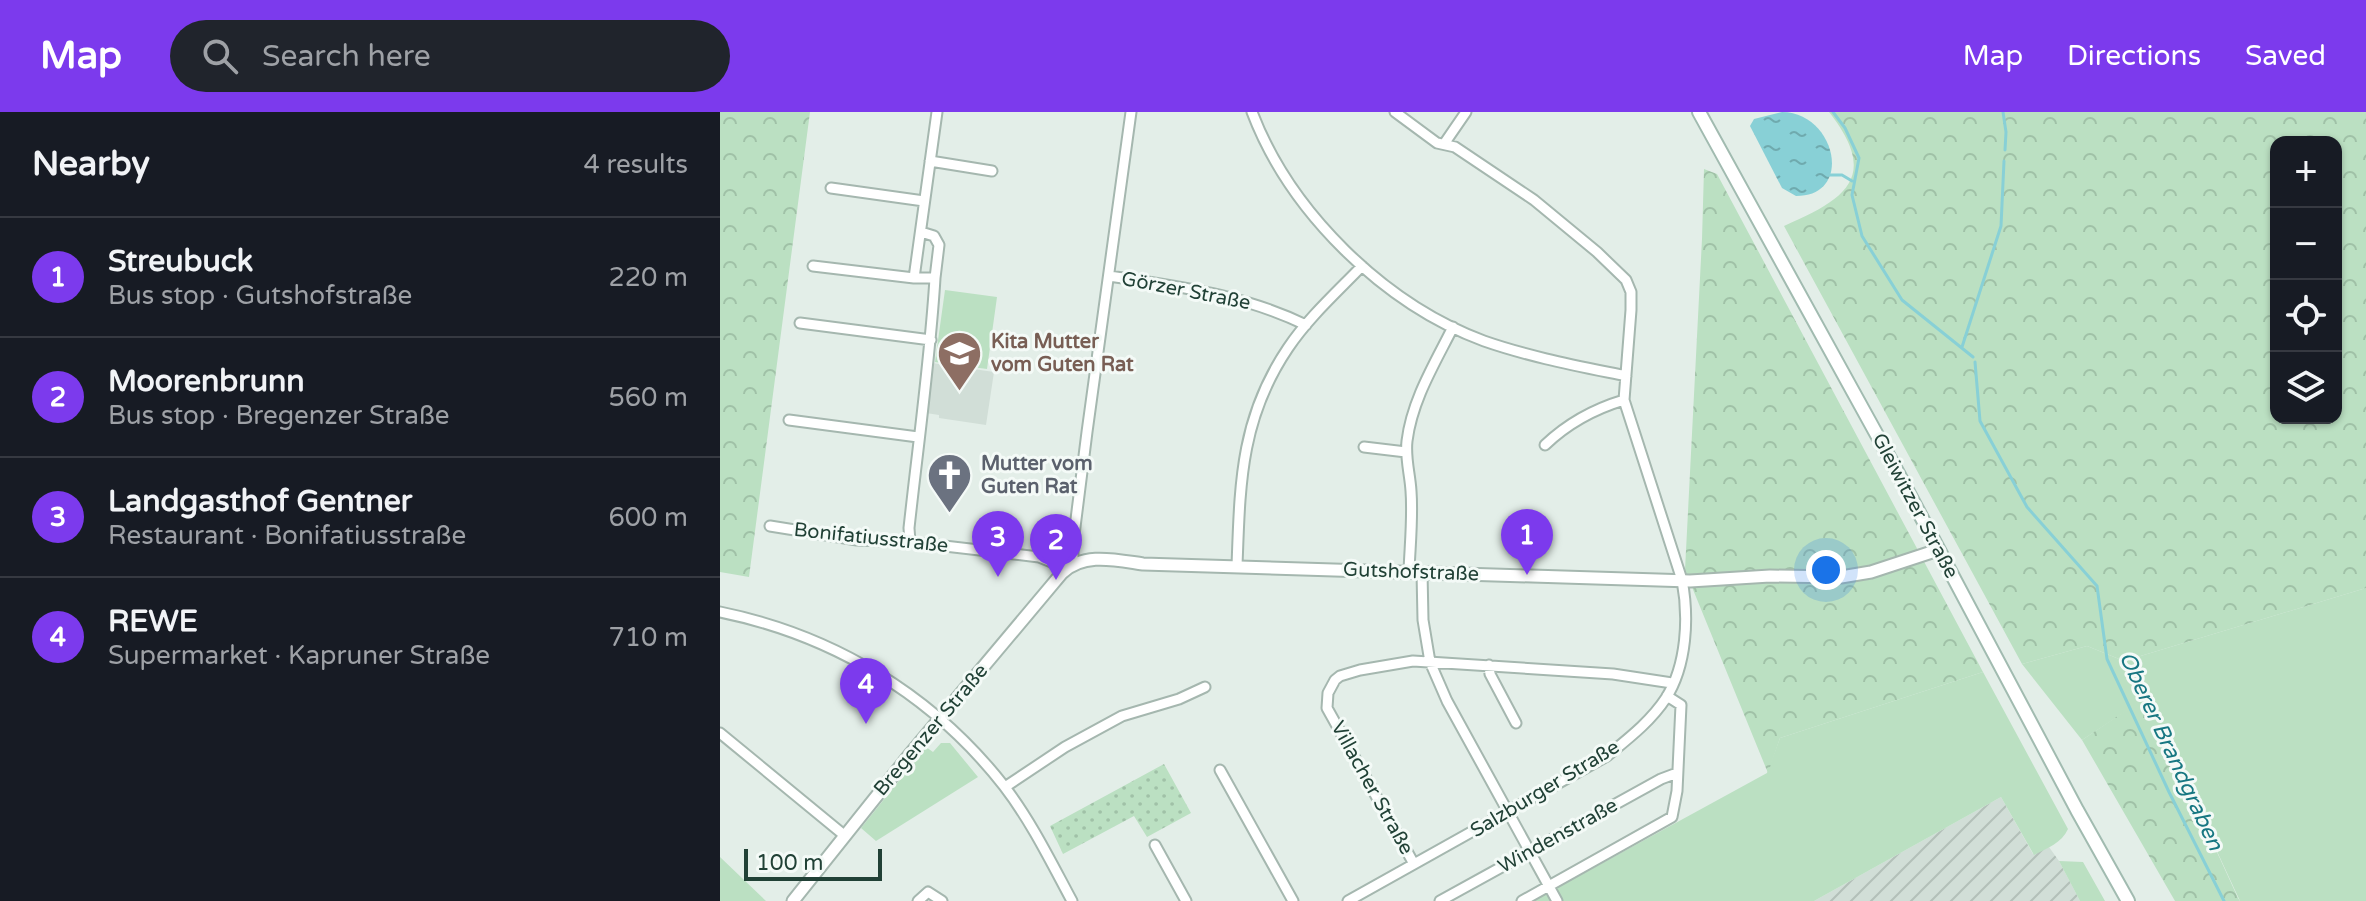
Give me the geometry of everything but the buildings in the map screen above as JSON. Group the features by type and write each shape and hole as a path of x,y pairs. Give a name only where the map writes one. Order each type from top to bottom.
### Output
{"main road":[{"name":"Gleiwitzer Straße","path":"1699,112 2128,901"}],"street":[{"path":"914,278 937,112"},
{"path":"1073,563 1087,432 1131,112"},
{"path":"1252,112 1280,167 1317,222 1362,266 1403,298 1482,340 1525,354 1626,376"},
{"path":"1395,112 1437,143 1455,147 1534,200 1626,280 1631,292 1631,310 1624,400 1601,407 1567,426 1545,445"},
{"path":"1444,144 1466,112"},
{"path":"930,161 992,171"},
{"path":"831,188 924,201"},
{"path":"910,542 939,245 934,236 921,232"},
{"path":"813,266 935,278"},
{"path":"1237,566 1240,486 1245,450 1250,429 1272,376 1287,349 1306,325 1362,266"},
{"name":"Görzer Straße","path":"1110,276 1201,290 1258,304 1306,325"},
{"path":"800,323 931,340"},
{"path":"1409,571 1411,492 1406,452 1413,414 1423,386 1453,327"},
{"name":"Salzburger Straße","path":"1348,901 1607,756 1641,728 1667,696 1683,650 1686,627 1682,580 1624,400"},
{"path":"789,420 918,437"},
{"path":"1364,447 1406,452"},
{"name":"Bonifatiusstraße","path":"770,526 857,540 910,542 1045,558 1062,573"},
{"name":"Gutshofstraße","path":"1073,563 1097,560 1143,564 1682,580 1841,577 1871,572 1938,550"},
{"name":"Bregenzer Straße","path":"793,901 940,719 1073,563"},
{"path":"1422,572 1423,620 1430,662 1447,701 1557,901"},
{"path":"720,612 766,622 840,652 883,676 940,719 962,738 1005,787 1072,901"},
{"name":"Villacher Straße","path":"1414,864 1327,708 1326,701 1335,680 1348,672 1413,661 1613,674 1672,683"},
{"path":"1489,665 1490,674 1516,723"},
{"path":"1005,787 1065,747 1122,716 1179,699 1205,687"},
{"path":"1522,901 1672,817 1675,811 1681,705 1667,696"},
{"path":"720,733 844,835"},
{"path":"1220,770 1293,901"},
{"name":"Windenstraße","path":"1440,901 1677,773"},
{"path":"1155,845 1186,901"},
{"path":"918,901 928,892 942,901"}],"shaded area":[{"name":"Kita Mutter vom Guten Rat","path":"932,363 994,372 986,425 926,413"},
{"path":"2001,797 2033,854 2049,847 2080,901 1814,901"}],"green space":[{"path":"720,112 810,112 749,577 720,572"},
{"path":"1829,112 2366,112 2366,588 2124,661 2087,646 2022,664 1784,226 1839,195 1849,183 1854,170 1852,153"},
{"path":"1704,169 1717,174 1983,672 1780,738 1768,773 1685,570"},
{"path":"945,290 997,297 987,369 935,362"},
{"path":"2366,588 2366,901 2240,901 2146,698 2082,740 2022,664 2087,646 2124,661"},
{"path":"1983,672 2068,829 2058,842 2044,850 2034,855 2001,797 1814,901 1533,901 1767,773 1780,738"},
{"path":"2146,697 2240,901 2175,901 2082,740"},
{"path":"941,743 950,743 978,777 876,841 861,828 926,747 933,752"},
{"path":"1164,764 1191,813 1147,837 1134,816 1063,854 1050,826"},
{"path":"720,857 766,901 720,901"},
{"path":"2059,861 2083,862 2105,901 2080,901"}],"water":[{"path":"1782,112 1800,116 1815,125 1825,139 1831,154 1831,169 1826,183 1815,192 1796,196 1782,188 1750,126 1754,119"}],"waterway":[{"name":"Oberer Brandgraben","path":"1833,112 1845,128 1859,158 1852,195 1862,236 1902,300 1973,357"},
{"path":"2003,112 2005,150"},
{"path":"1962,347 2001,226 2004,161"},
{"path":"1830,175 1842,175 1852,181"},
{"name":"Oberer Brandgraben","path":"1975,362 1980,421 2027,507 2097,586 2107,659 2224,901"}],"place":[{"name":"Kita Mutter vom Guten Rat","path":"960,393"},
{"name":"Mutter vom Guten Rat","path":"950,514"},
{"name":"Streubuck","path":"1527,575"},
{"name":"Landgasthof Gentner","path":"998,577"},
{"name":"Moorenbrunn","path":"1056,580"},
{"name":"REWE","path":"866,724"}]}
